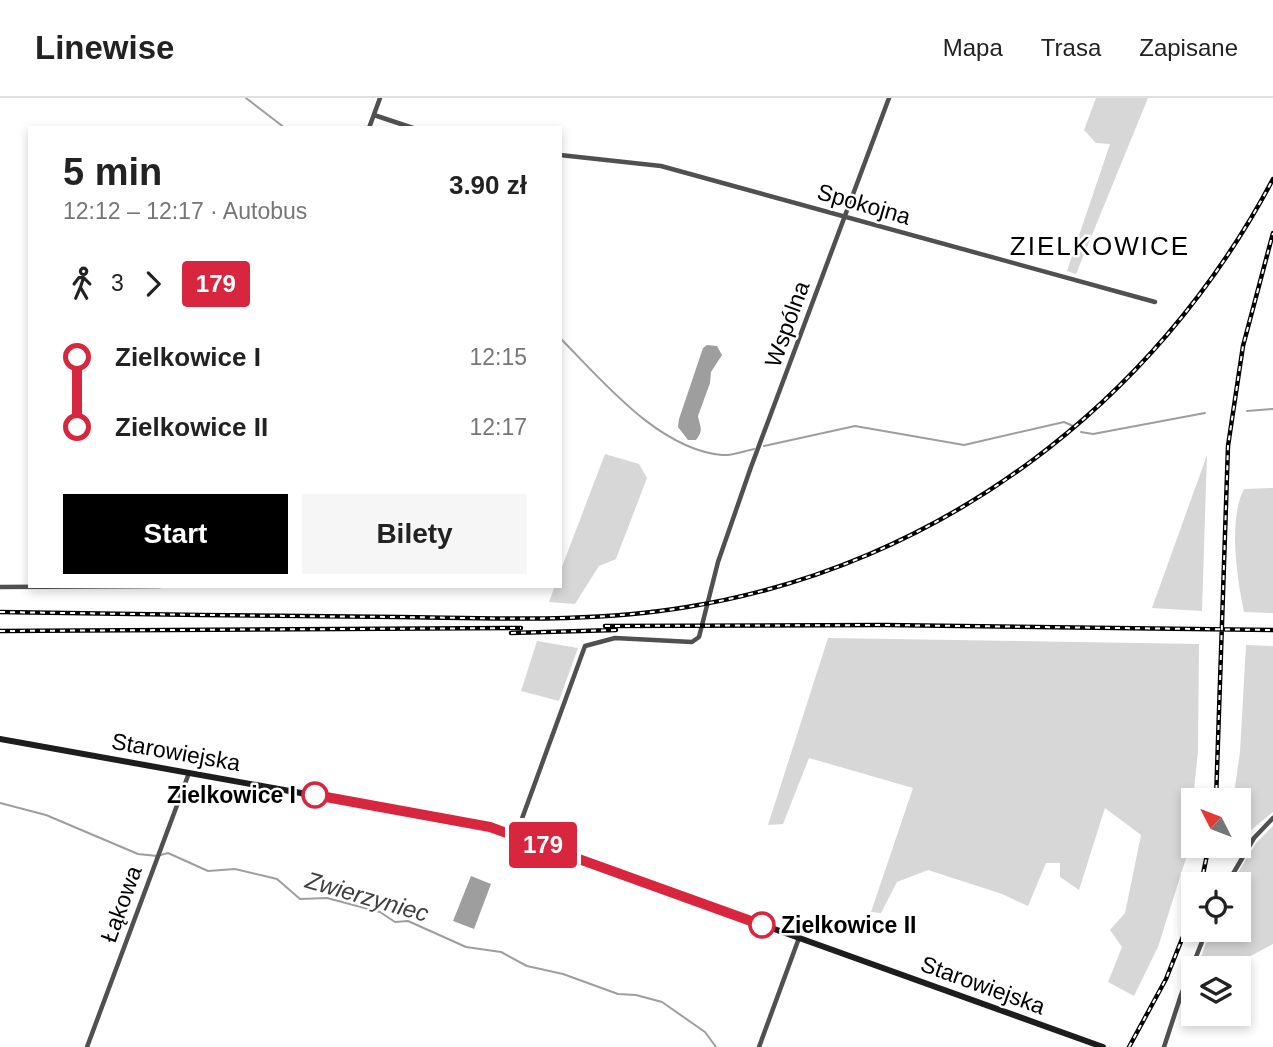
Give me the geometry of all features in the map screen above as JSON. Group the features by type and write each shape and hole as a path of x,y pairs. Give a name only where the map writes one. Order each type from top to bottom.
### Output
{"street":[{"path":"370,126 380,98"},
{"name":"Wspólna","path":"516,835 584,646 615,638 692,642 697,639 718,562 889,98"},
{"path":"373,115 407,126"},
{"name":"Spokojna","path":"562,155 661,166 1155,302"},
{"path":"0,587 28,587"},
{"name":"Starowiejska","path":"0,739 463,821 516,835 1103,1047"},
{"name":"Łąkowa","path":"86,1047 189,772"},
{"path":"1234,872 1247,848 1273,818"},
{"path":"759,1047 799,938"},
{"path":"1164,1047 1202,942"}],"shaded area":[{"path":"1096,98 1148,98 1076,274 1067,271 1110,144 1096,143 1084,130"},
{"path":"707,345 717,346 722,355 711,372 710,383 698,416 700,434 696,440 688,440 678,427 679,419 703,348"},
{"path":"605,454 639,464 647,478 616,559 599,566 575,604 549,602 554,588 562,588 562,567"},
{"path":"1207,455 1202,611 1152,608"},
{"path":"1273,488 1273,613 1244,612 1235,549 1239,502 1244,489"},
{"path":"828,638 1199,644 1198,752 1194,788 1181,788 1181,858 1186,858 1158,947 1134,996 1108,982 1122,947 1110,930 1125,913 1141,835 1105,808 1079,890 1060,877 1060,863 1046,863 1028,906 1002,894 928,870 897,882 881,913 871,912 913,788 809,758 783,824 768,825"},
{"path":"537,641 578,648 559,701 521,691"},
{"path":"1246,645 1273,646 1273,812 1251,830 1251,788 1235,788 1240,752"},
{"path":"1273,826 1273,944 1251,956 1201,956 1206,942 1251,942 1251,872 1238,872 1247,858 1251,858 1251,851"},
{"path":"471,876 491,884 474,929 453,921"}],"waterway":[{"path":"246,98 282,126"},
{"path":"562,340 633,410 676,440 698,450 722,455 754,449"},
{"path":"1247,411 1273,409"},
{"path":"1081,432 1093,434 1205,413"},
{"path":"764,446 855,426 964,445 1064,422 1073,426"},
{"name":"Zwierzyniec","path":"0,803 46,815 138,854 157,856 168,853 208,871 235,869 277,879 300,899 327,898 380,912 395,922 408,921 466,947 501,952 527,966 563,974 618,994 636,995 662,1002 705,1032 716,1047"}],"railway":[{"path":"0,612 579,617 687,607 780,586 869,554 952,513 1030,462 1102,402 1167,335 1224,260 1273,179"},
{"path":"1216,788 1228,446 1243,346 1273,233"},
{"path":"605,626 885,625 1273,630"},
{"path":"0,631 521,628"},
{"path":"511,633 616,630"},
{"path":"1203,872 1206,858"},
{"path":"1129,1047 1166,979 1181,942"}],"bus line":[{"name":"179","path":"315,795 490,827 762,925"}],"place":[{"name":"Zielkowice I","path":"315,795"},
{"name":"Zielkowice II","path":"762,925"}],"district":[{"name":"ZIELKOWICE","path":"1100,246"}]}
